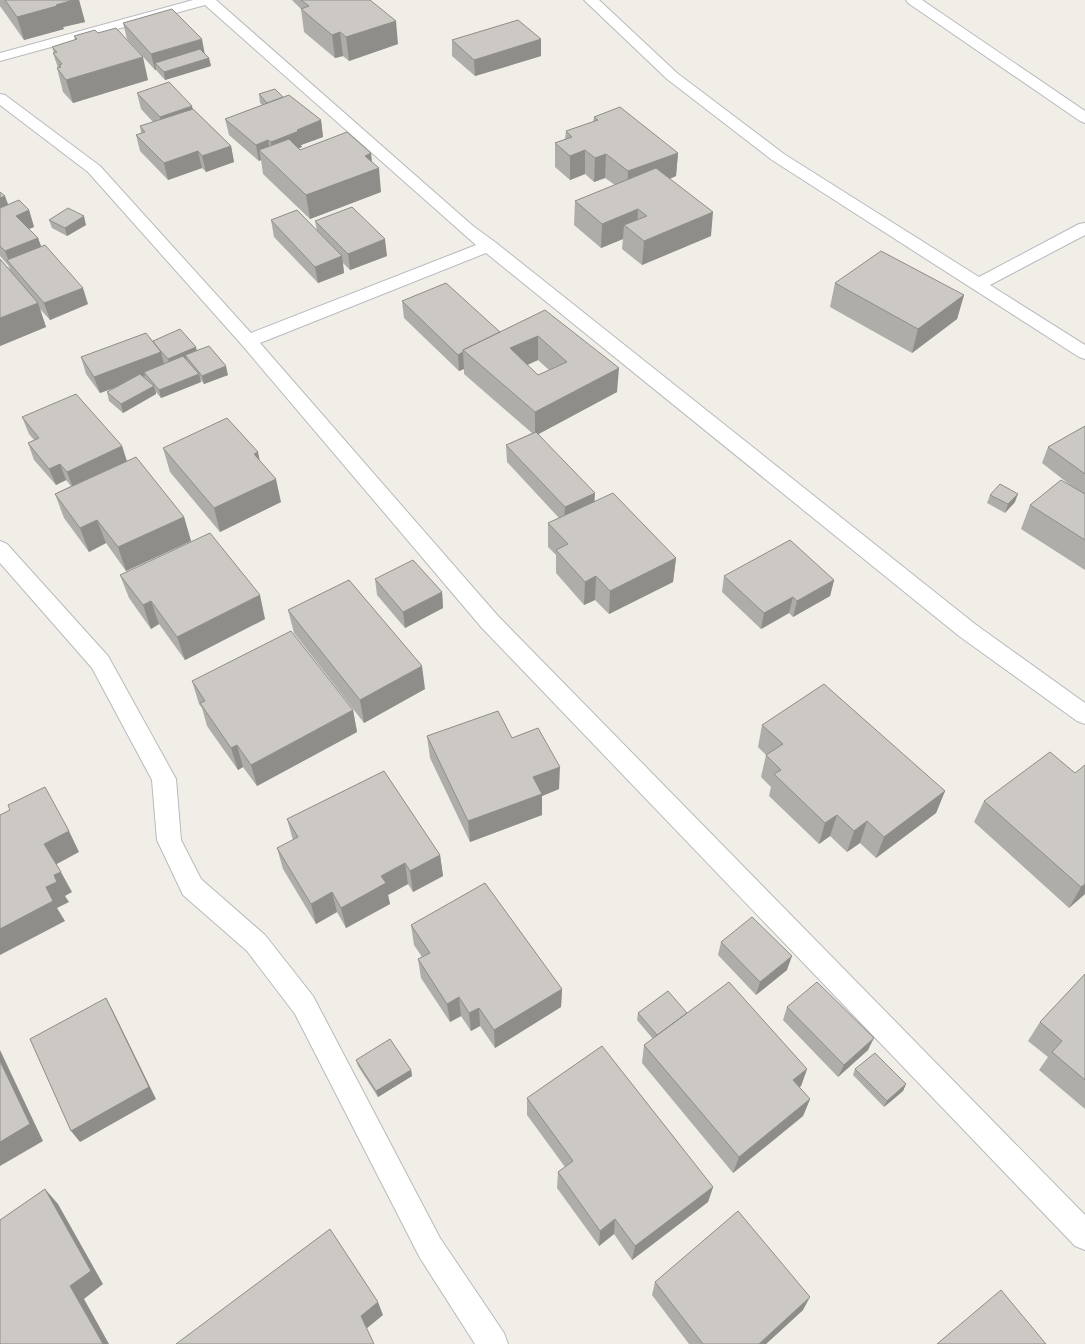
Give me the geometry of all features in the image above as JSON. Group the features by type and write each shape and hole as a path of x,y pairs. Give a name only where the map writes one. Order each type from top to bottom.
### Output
{"street":[{"path":"0,57 208,0 467,230 489,246 967,630 1085,715"},
{"path":"591,0 672,76 778,157 1085,353"},
{"path":"913,0 1085,118"},
{"path":"0,98 94,169 248,341 490,622 1085,1236"},
{"path":"979,284 1085,228"},
{"path":"248,341 489,246"},
{"path":"0,549 100,662 164,779 169,840 192,887 256,943 304,1005 430,1248 493,1344"}],"building":[{"path":"5,0 73,0 17,17"},
{"path":"301,0 370,0 396,21 346,37 340,32 332,35 301,9 309,6"},
{"path":"172,9 202,39 151,54 123,23"},
{"path":"518,20 541,39 474,60 452,40"},
{"path":"116,28 143,57 66,80 57,68 61,67 59,65 62,64 53,53 57,52 52,47 77,39 74,36 95,30 98,33"},
{"path":"200,49 209,58 164,72 155,63"},
{"path":"169,82 192,106 160,117 137,93"},
{"path":"275,89 283,97 267,103 259,94"},
{"path":"289,95 321,120 297,130 299,131 271,142 268,140 256,145 225,119"},
{"path":"620,107 678,153 628,171 606,154 595,158 585,150 570,156 555,143 572,137 566,131 598,120 594,117"},
{"path":"193,109 231,146 202,156 198,151 164,163 136,135 145,132 140,126"},
{"path":"347,132 371,153 365,156 379,168 306,195 259,150 289,139 300,150"},
{"path":"656,168 713,212 644,241 624,225 647,216 638,209 602,224 575,201"},
{"path":"0,192 5,196 0,198"},
{"path":"19,200 29,210 16,216 38,238 5,251 0,246 0,208"},
{"path":"352,207 385,239 348,254 315,221"},
{"path":"68,208 84,216 65,228 49,220"},
{"path":"297,210 342,256 315,267 271,220"},
{"path":"45,245 83,288 44,303 7,260"},
{"path":"881,251 964,295 918,329 835,283"},
{"path":"0,259 38,303 0,318"},
{"path":"446,283 500,332 463,350 463,352 458,355 402,301"},
{"path":"545,310 619,368 535,412 463,350","holes":["538,336 567,362 538,375 510,348"]},
{"path":"180,329 196,347 168,359 153,341"},
{"path":"146,333 161,352 94,377 81,357"},
{"path":"209,346 226,366 202,376 185,355"},
{"path":"183,356 199,374 159,390 144,372"},
{"path":"140,374 154,386 121,404 107,392"},
{"path":"76,394 122,446 67,472 60,464 49,469 28,443 39,438 22,417"},
{"path":"227,418 258,452 254,454 276,479 214,508 163,448"},
{"path":"1085,426 1085,474 1048,447"},
{"path":"536,432 595,493 565,507 506,445"},
{"path":"136,457 184,517 118,547 97,520 80,528 55,494"},
{"path":"1061,480 1085,494 1085,540 1030,505"},
{"path":"1000,484 1018,494 1008,504 990,495"},
{"path":"613,493 676,558 610,591 596,576 585,582 556,550 568,544 548,523"},
{"path":"210,533 260,595 177,637 151,601 143,605 120,575"},
{"path":"790,540 834,580 797,601 793,597 764,613 724,576"},
{"path":"413,560 442,592 403,612 375,579"},
{"path":"349,580 422,666 360,700 288,610"},
{"path":"291,631 353,710 251,765 237,745 231,748 200,703 205,701 192,681"},
{"path":"824,684 945,791 884,837 867,821 854,831 837,815 825,823 774,774 781,770 766,755 783,744 762,725"},
{"path":"498,711 512,738 538,728 560,767 533,777 542,794 468,821 427,736"},
{"path":"1050,752 1075,773 1085,765 1085,884 1081,887 984,801"},
{"path":"384,771 440,855 410,871 405,863 381,876 386,883 341,908 332,892 311,904 277,848 298,837 287,819"},
{"path":"45,787 69,831 44,844 61,872 54,875 57,882 46,887 53,901 0,929 0,815 10,810 8,805"},
{"path":"485,883 562,989 494,1030 479,1008 469,1013 459,997 447,1004 418,959 430,953 411,925"},
{"path":"752,917 792,956 760,982 721,942"},
{"path":"1085,974 1085,1080 1052,1052 1062,1041 1040,1022"},
{"path":"729,982 807,1069 793,1080 810,1099 739,1157 644,1045"},
{"path":"817,982 874,1038 844,1065 787,1007"},
{"path":"668,991 687,1013 657,1035 638,1013"},
{"path":"106,998 149,1087 71,1131 30,1039"},
{"path":"390,1039 411,1070 376,1091 356,1060"},
{"path":"602,1046 713,1187 635,1246 615,1219 600,1231 558,1172 573,1161 527,1098"},
{"path":"875,1053 906,1084 887,1101 855,1069"},
{"path":"0,1061 30,1124 0,1142"},
{"path":"45,1189 91,1271 70,1286 103,1344 0,1344 0,1220"},
{"path":"738,1211 810,1297 759,1344 703,1344 655,1282"},
{"path":"330,1229 378,1302 361,1316 374,1344 176,1344"},
{"path":"1001,1290 1046,1344 937,1344"}]}
